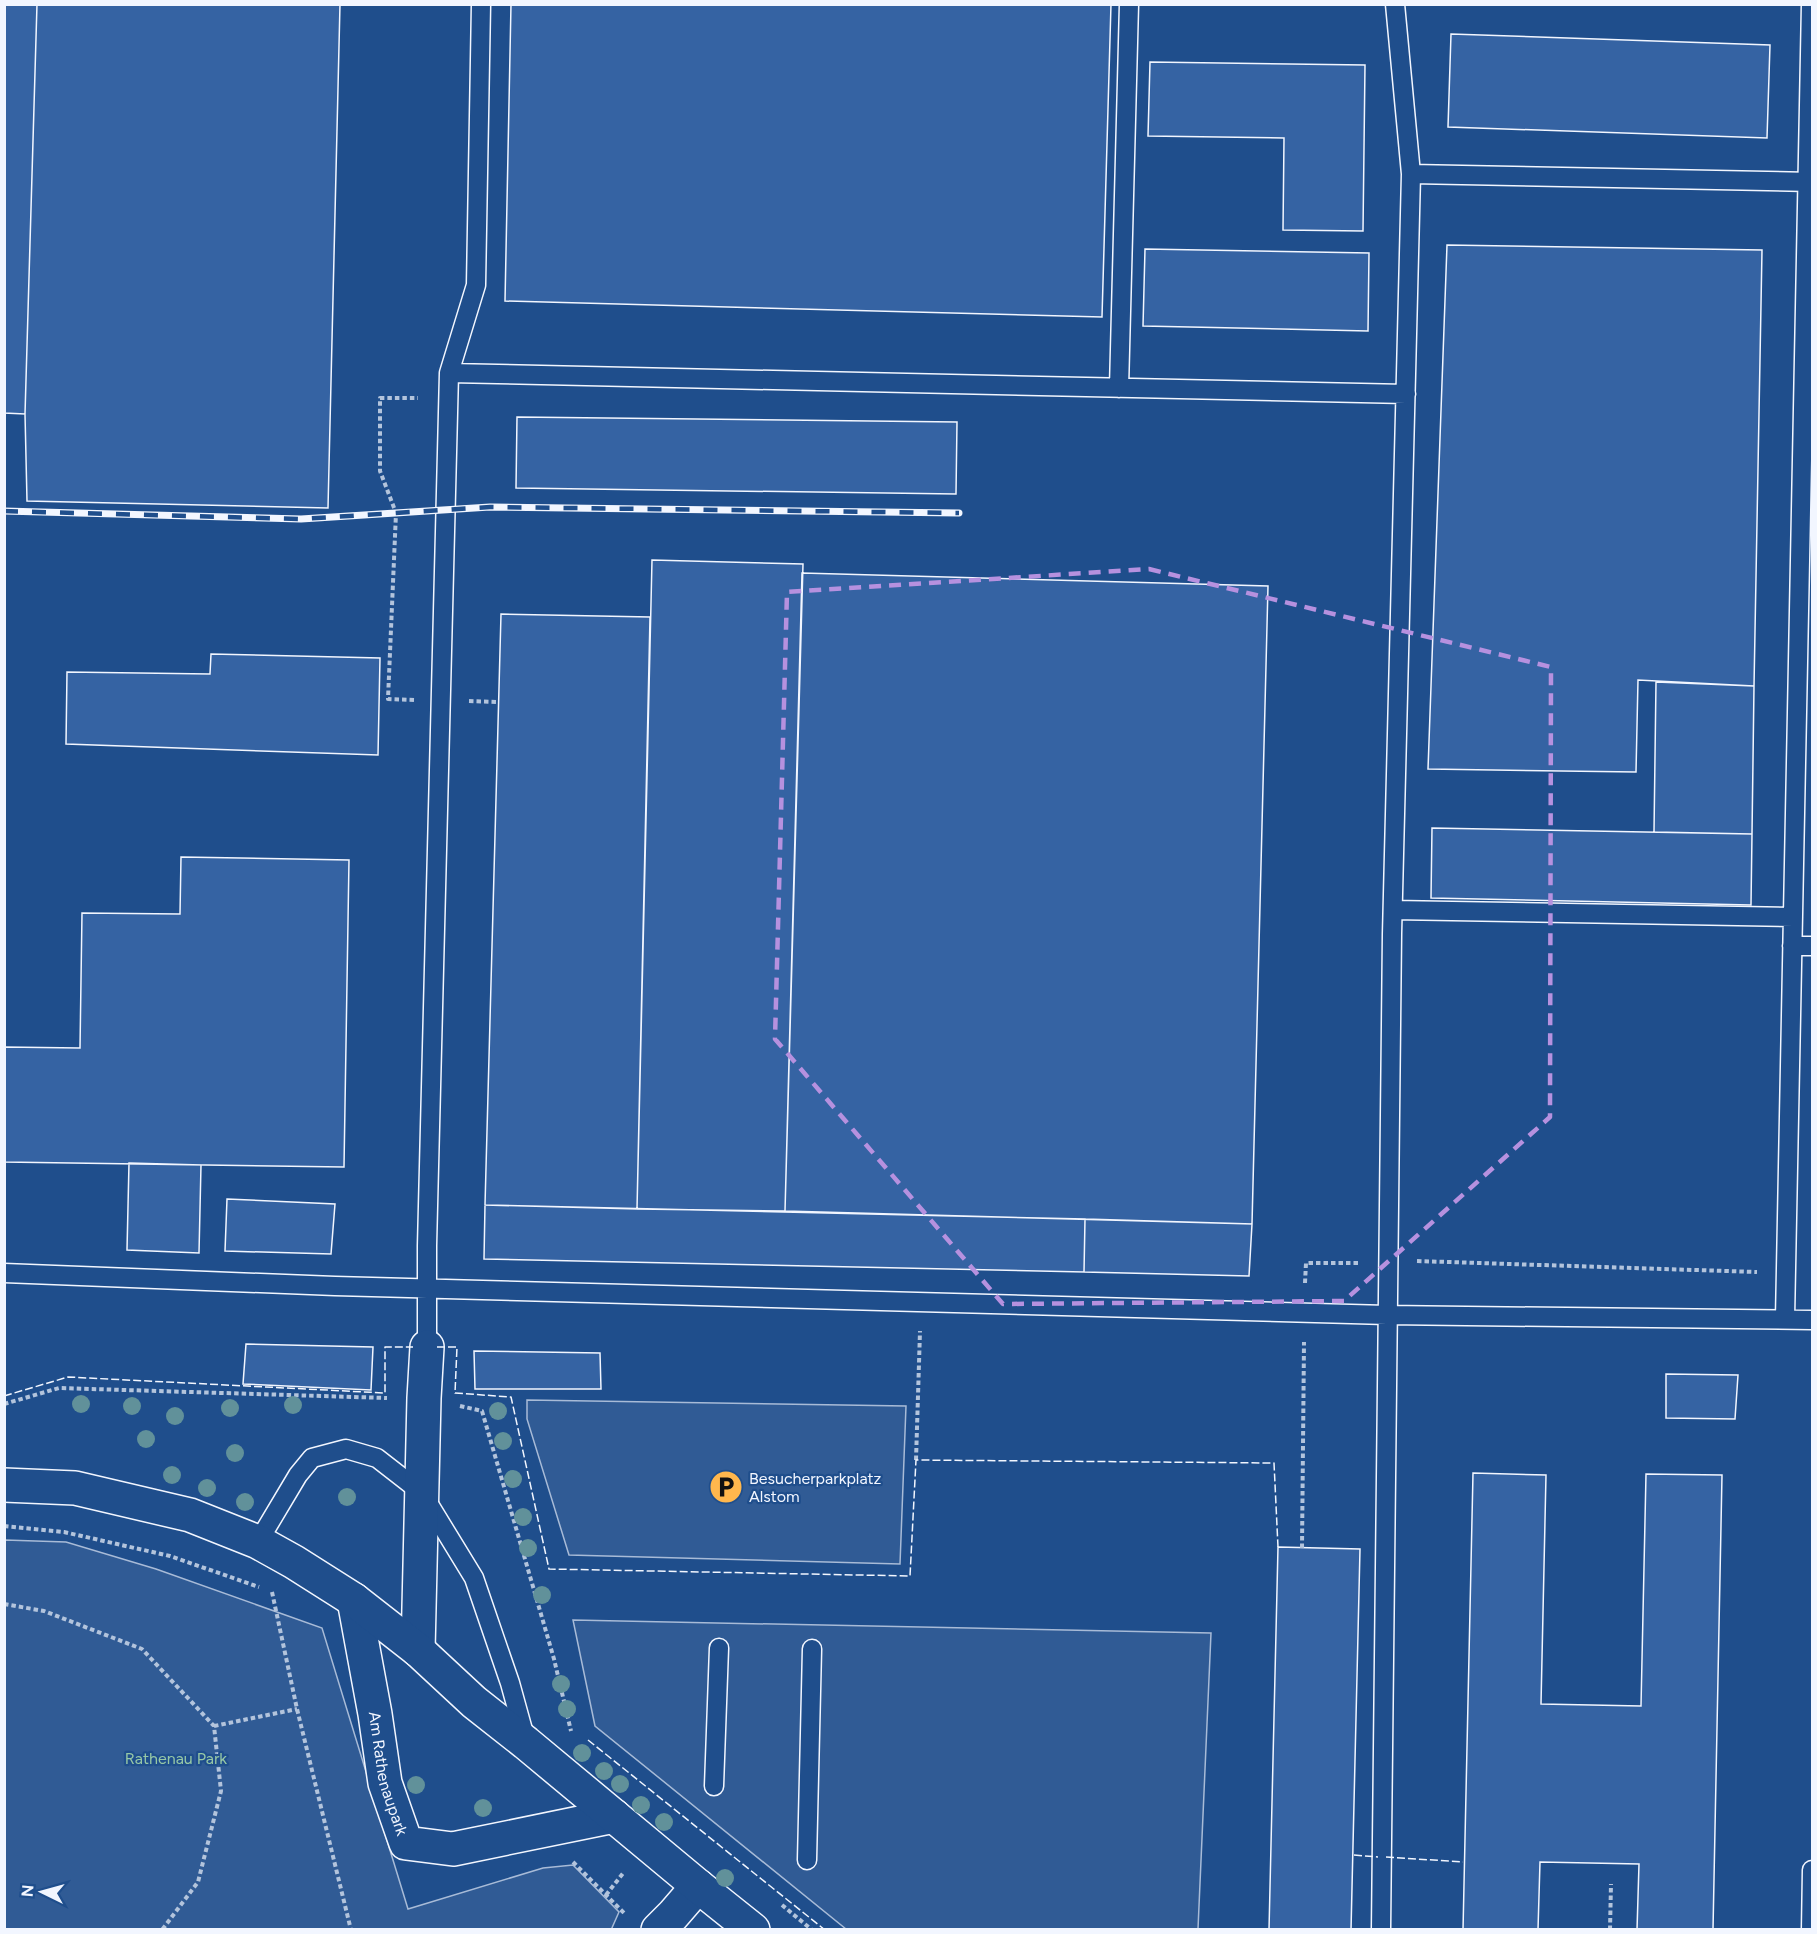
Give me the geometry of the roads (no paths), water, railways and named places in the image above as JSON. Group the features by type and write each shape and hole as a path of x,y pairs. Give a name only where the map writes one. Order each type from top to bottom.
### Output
{"main road":[{"path":"418,1650 427,1347"},
{"path":"4,1485 75,1488 190,1515 258,1542 294,1562 354,1600 418,1650 474,1702 753,1929"},
{"name":"Am Rathenaupark","path":"354,1600 385,1783 406,1843 453,1849 614,1816"},
{"path":"658,1929 673,1916 698,1886"}],"lane":[{"path":"427,1347 449,372 476,285 481,4"},
{"path":"1119,388 1129,4"},
{"path":"1381,1929 1393,910 1411,174 1395,4"},
{"path":"1785,1319 1810,182 1811,4"},
{"path":"1411,174 1810,182"},
{"path":"449,372 1406,394"},
{"path":"1393,910 1793,917"},
{"path":"1792,946 1812,946"},
{"path":"4,1273 427,1288 1387,1315 1812,1320"},
{"path":"258,1542 298,1475 312,1458 346,1449 377,1458 422,1493 474,1578 510,1683 526,1743"},
{"path":"714,1786 719,1648"},
{"path":"807,1860 812,1649"},
{"path":"1811,1929 1812,1870"}],"railway":[{"path":"4,511 301,519 490,507 959,513"}],"place":[{"name":"Besucherparkplatz Alstom","path":"726,1487"}],"park label":[{"name":"Rathenau Park","path":"176,1758"}]}
